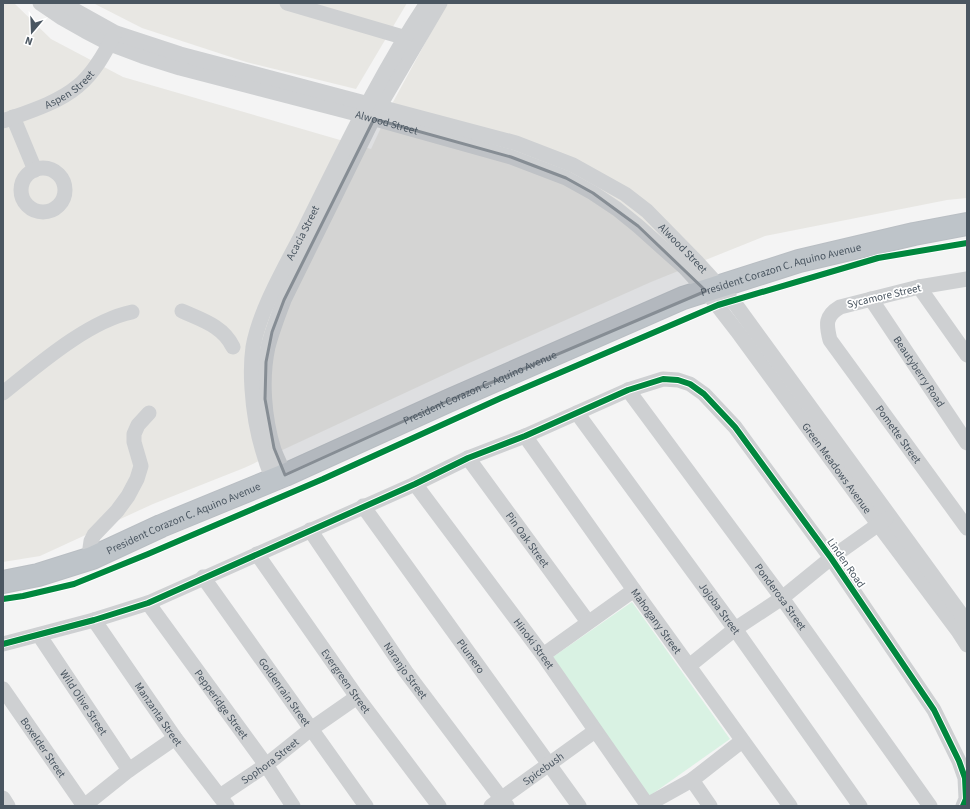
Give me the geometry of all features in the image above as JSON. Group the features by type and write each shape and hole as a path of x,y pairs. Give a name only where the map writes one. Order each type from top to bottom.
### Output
{"highway":[{"name":"President Corazon C. Aquino Avenue","path":"3,582 38,574 92,558 161,526 279,477 448,400 683,298 799,261 836,251 967,224"}],"street":[{"name":"Alwood Street","path":"40,3 62,18 113,38 180,54 370,111 516,143 573,164 626,194 647,211 713,288"},
{"name":"Alwood Street","path":"62,3 113,38"},
{"path":"287,3 412,39"},
{"name":"Acacia Street","path":"412,39 427,3"},
{"name":"Acacia Street","path":"279,477 267,418 265,399 266,362 272,332 284,300 370,111 412,39 440,3"},
{"name":"Aspen Street","path":"8,119 54,101 79,85 92,71 113,38"},
{"path":"8,119 34,170"},
{"name":"Sycamore Street","path":"830,340 827,329 828,318 832,312 840,307 919,288 967,279"},
{"name":"Green Meadows Avenue","path":"713,288 748,322 884,520 964,626 967,646"},
{"path":"919,288 967,355"},
{"name":"Beautyberry Road","path":"871,299 967,443"},
{"path":"182,311 221,330 229,338 233,347"},
{"path":"3,393 36,367 94,326 118,315 132,312"},
{"name":"Pomette Street","path":"830,340 967,528"},
{"name":"Linden Road","path":"628,390 663,379 678,380 690,384 704,394 735,427 831,558 934,710 959,761 965,778 965,801"},
{"path":"3,644 94,620 148,602 415,484 468,458 525,436 628,390"},
{"name":"Ponderosa Street","path":"628,390 782,598 930,806"},
{"path":"92,558 90,546 94,535 117,511 128,496 137,479 141,466 134,442 134,434 138,425 149,413"},
{"name":"Jojoba Street","path":"577,413 735,629 860,806"},
{"name":"Mahogany Street","path":"525,436 790,806"},
{"name":"Pin Oak Street","path":"468,458 588,622"},
{"name":"Hinoki Street","path":"415,484 542,655 647,805"},
{"name":"Plumero","path":"363,506 579,806"},
{"path":"689,666 735,629 782,598 831,558 884,520"},
{"name":"Naranjo Street","path":"310,530 406,672 500,804"},
{"name":"Evergreen Street","path":"257,554 357,697 439,806"},
{"name":"Goldenrain Street","path":"203,577 366,806"},
{"path":"542,655 634,590"},
{"name":"Pepperidge Street","path":"148,602 294,806"},
{"name":"Manzanta Street","path":"94,620 175,738 223,801"},
{"name":"Wild Olive Street","path":"39,635 129,770"},
{"name":"Boxelder Street","path":"3,689 84,806"},
{"name":"Sophora Street","path":"223,801 311,730 357,697"},
{"name":"Spicebush","path":"500,804 548,764 595,731"},
{"path":"84,806 129,770 175,738"},
{"path":"647,805 692,780 742,741"},
{"path":"692,780 710,806"},
{"path":"3,798 8,806"}],"highlighted area":[{"path":"374,119 511,157 566,178 593,193 638,226 706,291 448,401 285,475 274,448 265,399 266,362 272,332 284,300"}],"shaded area":[{"path":"3,3 14,3 51,39 123,77 371,149 393,102 447,3 967,3 967,198 947,200 765,236 651,282 467,364 244,468 153,504 40,556 3,562"},
{"path":"93,3 407,3 356,89 246,62 142,28"}],"green space":[{"path":"632,602 730,739 648,797 550,659"}],"cycle path":[{"path":"3,599 74,584 148,554 323,479 501,398 718,305 878,258 967,243"},
{"path":"3,644 94,620 148,603 415,484 468,458 525,436 628,390 663,379 678,380 690,384 704,394 735,427 831,558 934,710 959,761 965,778 966,799 963,806"}]}
